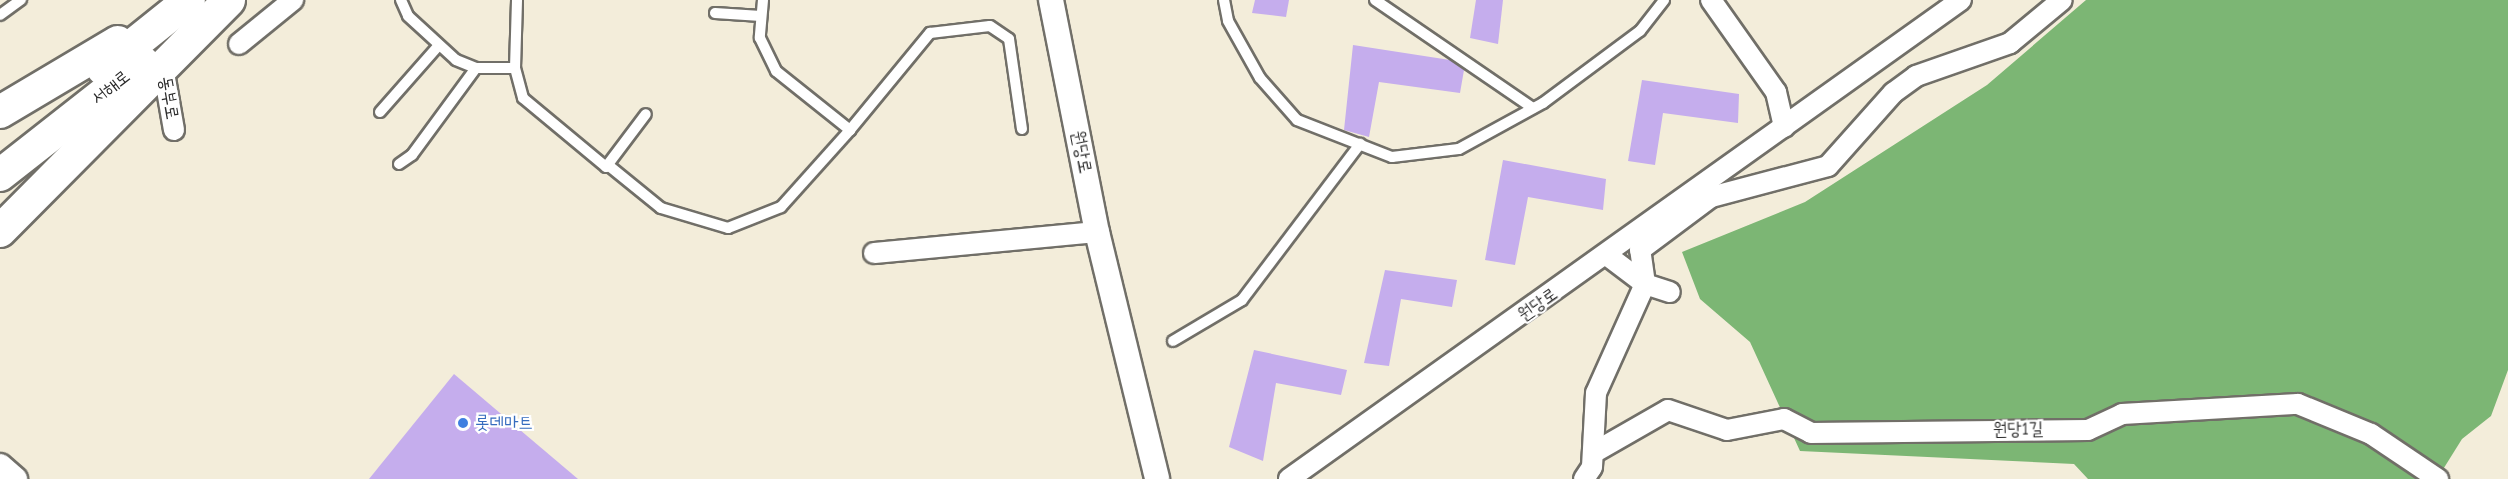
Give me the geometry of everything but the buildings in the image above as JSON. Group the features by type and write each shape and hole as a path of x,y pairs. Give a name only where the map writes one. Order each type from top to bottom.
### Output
{"main road":[{"path":"0,112 181,0"},
{"name":"서해로","path":"0,149 189,0"},
{"name":"서해로","path":"0,175 220,0"},
{"path":"0,231 230,0"}],"street":[{"path":"239,44 293,0"},
{"name":"원당로","path":"1051,0 1097,232 1157,479"},
{"path":"1711,0 1776,92 1784,127"},
{"name":"원당로","path":"1288,479 1608,256 1961,0"},
{"path":"1584,479 1593,453 1596,393 1645,284 1640,250 1711,197 1828,166 1893,93 1916,76 2010,43 2062,0"},
{"name":"동부로","path":"163,67 174,130"},
{"path":"873,253 1097,232"},
{"path":"1608,256 1645,284 1670,292"},
{"name":"원당1길","path":"1593,453 1668,410 1727,430 1784,419 1822,433 2088,430 2122,414 2298,404 2372,434 2438,479"},
{"path":"0,466 15,479"}],"lane":[{"path":"0,15 21,0"},
{"path":"401,0 408,16 456,60 476,68 515,68"},
{"path":"517,0 515,68 523,99 661,208 728,228 781,207 850,130 930,33 990,26 1009,39 1022,129"},
{"path":"763,0 760,38 776,71 850,130"},
{"path":"1224,0 1228,21 1260,78 1297,120 1392,157 1460,149 1533,108 1640,31 1664,0"},
{"path":"1375,0 1533,108"},
{"path":"715,13 761,16"},
{"path":"380,112 440,45"},
{"path":"399,164 412,155 476,68"},
{"path":"608,165 646,114"},
{"path":"1173,341 1242,300 1360,144"}],"green space":[{"path":"2086,0 2508,0 2508,370 2491,416 2462,439 2437,479 2088,479 2074,464 1800,451 1750,342 1700,299 1682,252 1805,202 1987,85"}],"place":[{"name":"롯데마트","path":"463,423"}]}
